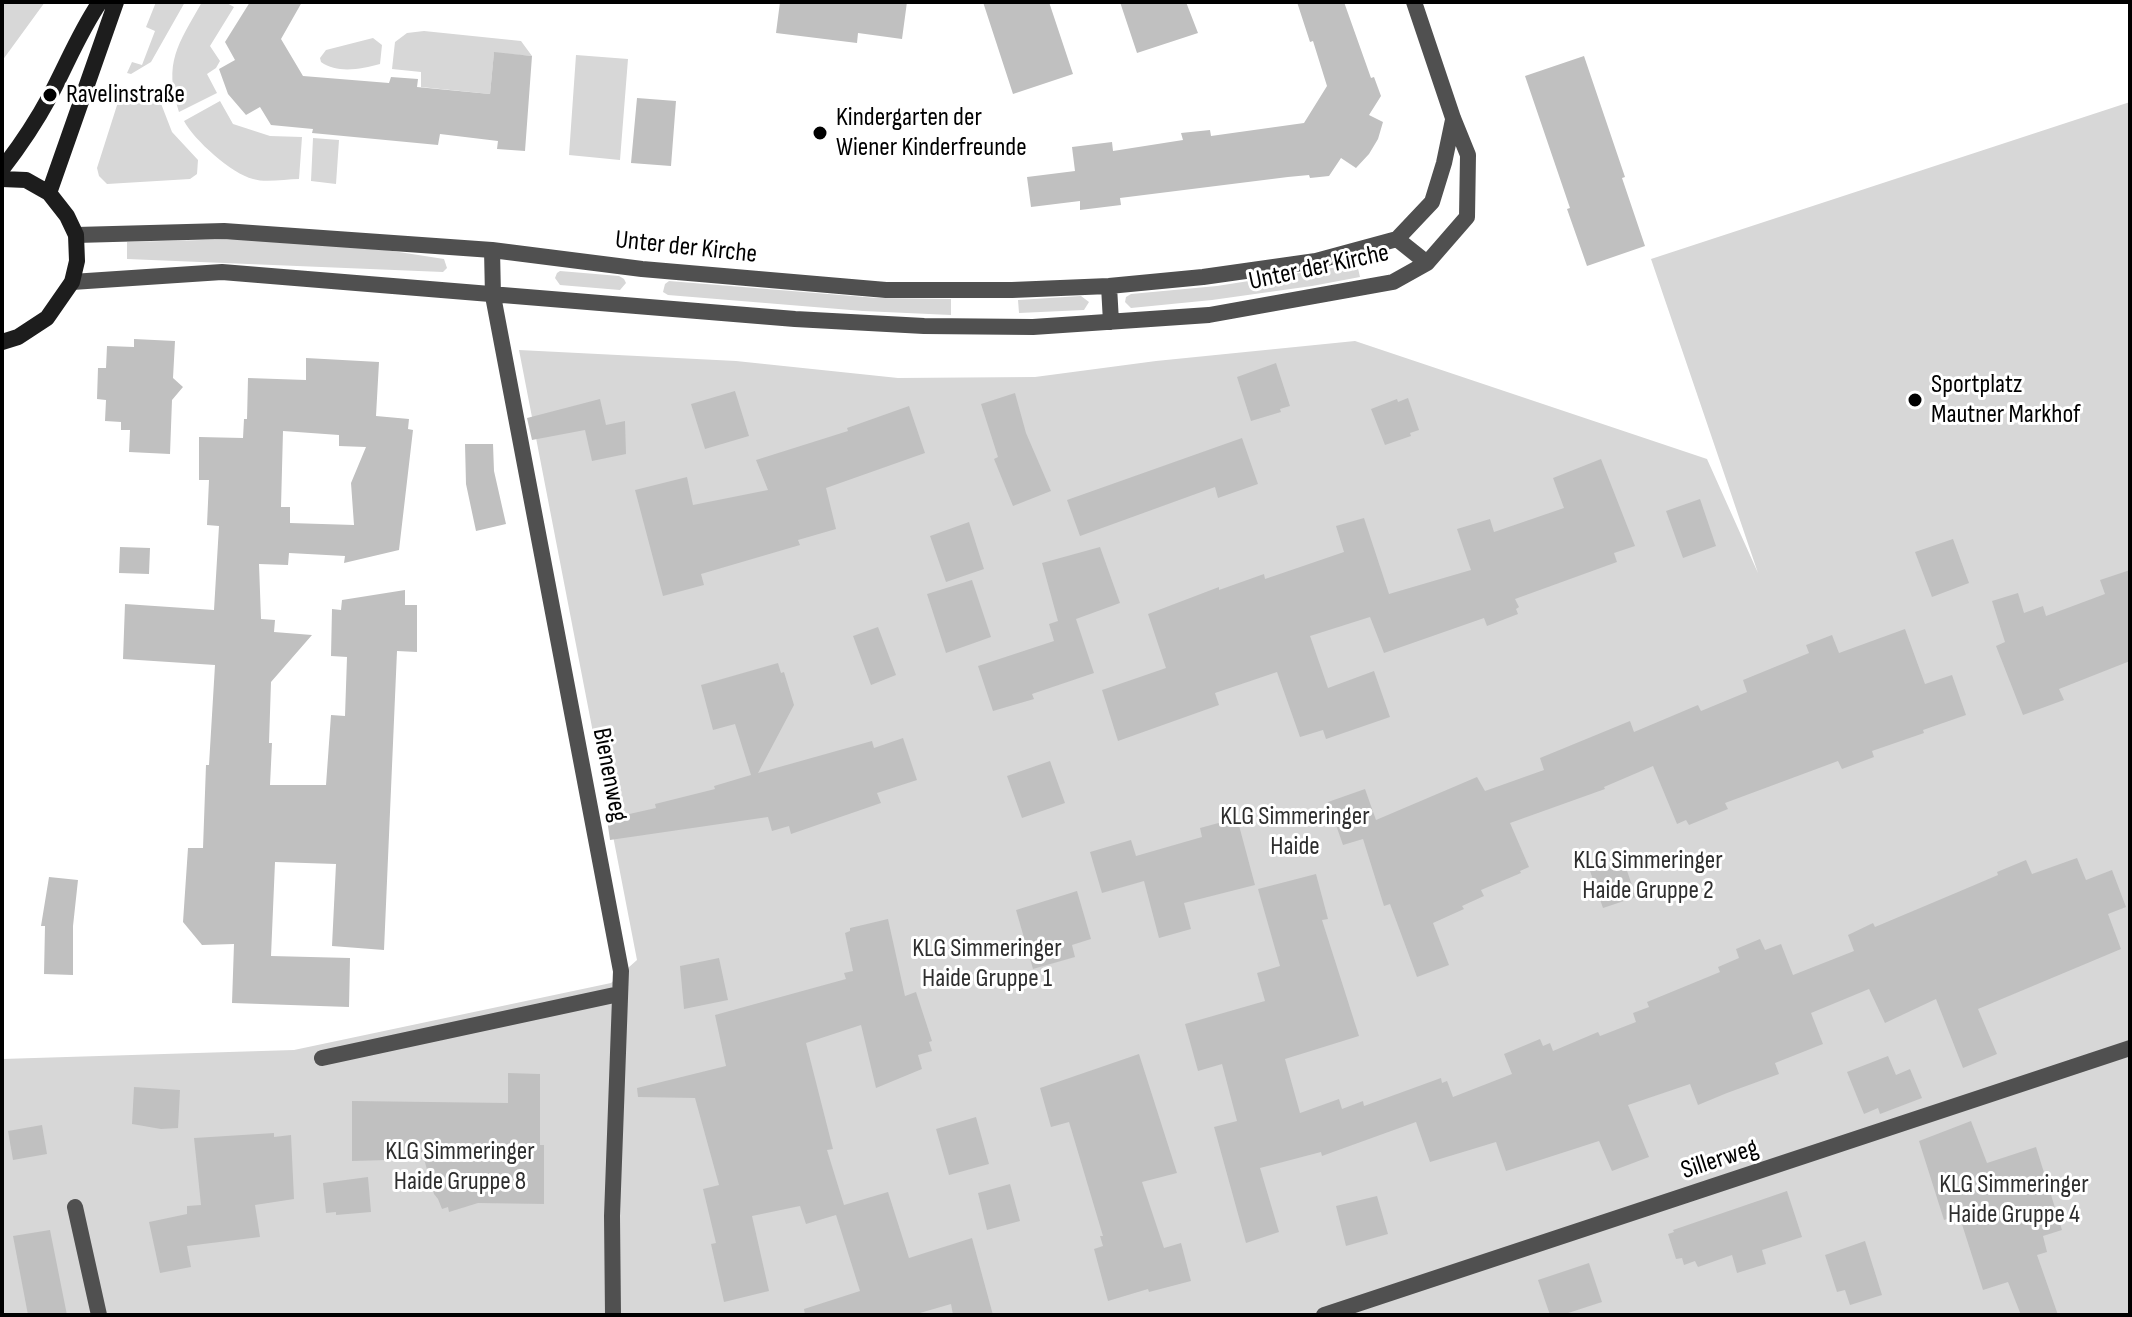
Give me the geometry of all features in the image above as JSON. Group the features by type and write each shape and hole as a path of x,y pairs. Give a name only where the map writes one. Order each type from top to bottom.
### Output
{"main road":[{"path":"2,169 30,130 100,2"},
{"path":"49,193 116,2"},
{"path":"2,179 26,180 49,193 67,216 76,235 77,261 72,282 47,318 18,337 2,342"}],"street":[{"path":"1414,2 1453,118"},
{"name":"Unter der Kirche","path":"76,235 224,231 492,250 642,269 886,290 1109,286 1316,261 1397,239 1432,202 1453,118"},
{"name":"Unter der Kirche","path":"72,282 222,272 493,296 924,326 1033,327 1209,315 1393,282 1427,263 1467,217 1468,155 1453,118"},
{"path":"1397,239 1427,263"},
{"name":"Bienenweg","path":"492,250 493,296 621,971 612,1216 613,1315"},
{"path":"1109,286 1111,322"},
{"path":"322,1058 619,994"},
{"name":"Sillerweg","path":"1324,1315 2130,1048"},
{"path":"75,1207 99,1315"}],"green space":[{"path":"2,2 45,2 2,61"},
{"path":"156,2 185,2 151,62 131,74 127,73 132,62 142,65 155,31 146,27"},
{"path":"202,2 225,2 234,7 210,46 220,61 207,74 217,93 179,112 172,80 173,67 180,43"},
{"path":"424,31 521,41 532,56 494,53 490,94 421,87 421,72 392,69 395,42 407,33"},
{"path":"373,38 382,45 380,64 342,69 321,62 320,58 326,50"},
{"path":"576,55 628,59 620,160 569,155"},
{"path":"141,89 160,101 172,132 198,160 197,174 190,179 107,184 99,176 97,168 119,99 129,90"},
{"path":"220,101 233,124 270,136 302,137 299,179 270,181 244,176 205,146 184,121"},
{"name":"KLG Simmeringer Haide","path":"2130,102 2130,1315 2,1315 2,1059 294,1050 611,983 637,960 519,350 736,361 898,378 1035,377 1355,341 1707,459 1758,573 1651,259"},
{"path":"313,138 339,140 336,184 311,181"},
{"path":"241,239 386,250 444,259 447,268 443,272 127,259 127,242"},
{"path":"1357,264 1360,277 1312,286 1131,308 1125,302 1131,294 1217,286"},
{"path":"560,271 619,276 626,283 620,290 560,285 555,278"},
{"path":"669,281 877,298 951,299 951,315 668,295 663,292"},
{"path":"1081,296 1089,302 1084,310 1019,313 1018,300"}],"building":[{"path":"250,2 302,2 281,39 303,76 389,83 391,77 418,79 417,87 490,94 494,52 532,56 525,151 497,149 498,141 440,134 438,145 312,133 313,129 271,125 260,107 246,115 228,94 219,69 235,60 225,42"},
{"path":"780,2 907,2 902,39 858,33 857,43 776,33"},
{"path":"983,2 1049,2 1073,74 1013,94"},
{"path":"1120,2 1186,2 1198,33 1137,53"},
{"path":"1297,2 1344,2 1371,78 1374,77 1381,96 1369,115 1383,122 1378,139 1356,168 1341,158 1329,176 1288,177 1120,198 1121,205 1080,210 1080,201 1031,207 1027,177 1075,171 1072,147 1112,142 1113,151 1183,140 1181,133 1210,130 1211,136 1304,123 1327,86"},
{"path":"1584,56 1645,246 1587,266 1525,76"},
{"path":"637,98 676,101 671,166 631,163"},
{"path":"134,339 175,341 173,378 183,387 172,400 170,454 129,452 130,430 121,430 121,422 105,421 106,400 97,399 98,368 106,368 107,346 134,347"},
{"path":"306,358 379,362 376,416 409,419 408,429 413,430 399,550 344,563 345,556 289,553 288,565 259,564 261,619 275,620 274,632 312,635 271,682 270,785 326,785 331,715 345,716 347,657 331,656 332,609 341,610 342,600 405,590 405,605 417,605 417,652 397,651 384,950 332,946 336,864 275,862 271,956 350,958 349,1007 232,1003 234,944 202,945 183,922 188,848 203,848 206,765 209,765 215,665 123,659 125,604 214,610 219,526 207,525 209,480 199,480 199,437 243,438 244,419 247,419 248,378 306,380","holes":["283,431 339,435 339,446 366,447 351,483 354,525 290,523 290,507 281,507"]},
{"path":"1276,363 1290,406 1251,421 1237,377"},
{"path":"735,391 749,436 705,449 691,404"},
{"path":"1015,393 1026,433 1051,491 1013,506 994,459 998,457 981,404"},
{"path":"1408,398 1419,430 1385,445 1371,409"},
{"path":"600,399 606,425 625,421 626,454 592,461 585,430 532,440 527,418"},
{"path":"909,406 925,453 826,488 836,529 798,540 800,545 701,574 704,585 663,596 635,490 687,477 693,505 768,490 756,460 848,431 847,428"},
{"path":"1242,438 1258,484 1218,498 1215,487 1080,536 1067,500"},
{"path":"465,444 493,444 494,471 506,524 476,531 466,484"},
{"path":"1601,459 1635,546 1614,553 1617,562 1515,599 1518,614 1487,626 1484,618 1384,653 1370,617 1310,636 1328,688 1374,671 1390,717 1326,739 1323,730 1300,737 1277,672 1215,693 1219,705 1118,741 1102,690 1166,668 1148,614 1219,587 1219,590 1264,574 1265,579 1344,552 1336,526 1364,518 1389,594 1471,570 1457,529 1490,519 1494,532 1564,508 1553,478"},
{"path":"1700,499 1716,546 1683,558 1666,511"},
{"path":"969,522 984,569 946,582 930,536"},
{"path":"1953,539 1969,583 1932,597 1915,552"},
{"path":"120,547 150,548 149,574 119,573"},
{"path":"1100,547 1120,603 1076,619 1094,673 1032,694 1034,699 993,711 978,666 1054,641 1049,624 1058,621 1042,563"},
{"path":"2130,570 2130,661 2059,689 2064,700 2023,715 1996,646 2005,642 1992,601 2018,593 2024,613 2043,606 2046,616 2105,594 2100,580"},
{"path":"972,580 991,637 946,653 927,594"},
{"path":"878,627 896,675 871,685 853,636"},
{"path":"1905,629 1925,684 1952,675 1966,715 1872,751 1874,757 1842,769 1838,761 1725,803 1728,809 1689,825 1686,820 1677,824 1653,766 1605,789 1510,823 1529,867 1481,890 1484,896 1433,923 1449,965 1417,977 1390,904 1384,906 1363,839 1343,845 1328,802 1365,789 1376,820 1477,777 1485,791 1544,770 1540,758 1630,721 1634,732 1698,705 1701,711 1747,692 1743,680 1809,653 1806,645 1832,635 1839,653"},
{"path":"778,663 781,673 784,672 794,705 758,773 872,741 874,748 903,738 917,780 877,793 881,803 791,834 789,826 772,831 768,817 610,840 607,819 656,808 655,804 715,789 714,786 751,775 735,724 713,730 701,685"},
{"path":"1050,761 1065,803 1022,818 1007,776"},
{"path":"1237,818 1255,885 1184,903 1191,929 1159,938 1144,881 1102,893 1090,852 1131,840 1136,856 1202,837 1200,828"},
{"path":"2077,858 2086,880 2112,870 2126,907 2108,914 2121,949 1978,1009 1997,1054 1963,1068 1936,999 1885,1023 1869,989 1811,1013 1823,1044 1775,1063 1779,1074 1698,1105 1690,1084 1628,1105 1649,1157 1612,1171 1599,1141 1506,1171 1496,1142 1430,1162 1416,1122 1322,1156 1321,1152 1260,1168 1279,1232 1246,1243 1214,1127 1237,1121 1222,1064 1198,1071 1185,1024 1265,1001 1257,973 1280,966 1258,889 1316,874 1328,919 1322,920 1359,1036 1285,1059 1300,1113 1339,1099 1342,1109 1363,1101 1364,1106 1441,1078 1442,1083 1447,1081 1453,1097 1512,1074 1504,1054 1540,1039 1543,1046 1550,1043 1553,1051 1598,1032 1600,1036 1636,1022 1633,1013 1649,1007 1647,1002 1720,972 1718,967 1739,958 1736,949 1760,939 1765,950 1781,944 1793,975 1854,951 1848,935 1873,923 1875,927 2026,860 2032,874"},
{"path":"1623,859 1636,897 1603,908 1590,871"},
{"path":"49,877 78,880 73,926 73,975 44,974 45,926 41,926"},
{"path":"1077,891 1091,939 1072,945 1075,957 1033,969 1016,910"},
{"path":"888,919 905,996 916,992 932,1041 929,1042 932,1051 918,1055 922,1069 876,1088 861,1025 806,1043 833,1149 827,1150 844,1205 888,1192 909,1258 972,1238 993,1315 953,1315 951,1304 913,1315 805,1315 804,1309 860,1291 836,1215 806,1224 800,1206 752,1216 769,1291 724,1302 711,1244 716,1243 703,1189 719,1185 695,1098 638,1097 637,1088 726,1066 715,1015 846,979 844,973 853,971 845,933 850,928"},
{"path":"719,958 728,1000 684,1009 680,966"},
{"path":"1139,1054 1177,1173 1142,1182 1164,1248 1181,1243 1191,1281 1108,1301 1094,1249 1103,1246 1100,1236 1103,1236 1069,1122 1051,1127 1040,1088"},
{"path":"1888,1056 1896,1075 1910,1069 1922,1098 1880,1114 1878,1108 1864,1114 1847,1072"},
{"path":"508,1073 540,1074 544,1204 478,1203 449,1212 448,1207 442,1209 434,1194 424,1159 352,1161 352,1101 508,1103"},
{"path":"134,1087 180,1090 178,1128 161,1129 132,1124"},
{"path":"976,1117 989,1164 949,1175 936,1129"},
{"path":"1971,1121 1987,1163 2036,1147 2062,1230 2043,1236 2047,1252 2037,1255 2058,1315 2021,1315 2008,1282 1983,1290 1959,1215 1944,1220 1919,1141"},
{"path":"42,1125 47,1154 13,1160 8,1131"},
{"path":"274,1133 274,1137 291,1135 294,1199 255,1205 260,1237 187,1246 191,1267 160,1273 149,1222 187,1214 187,1206 201,1205 194,1138"},
{"path":"368,1177 371,1212 326,1213 323,1183"},
{"path":"1010,1184 1020,1221 987,1230 978,1193"},
{"path":"1787,1191 1802,1237 1762,1250 1766,1264 1737,1273 1732,1255 1698,1267 1695,1261 1684,1265 1682,1258 1676,1259 1668,1234 1673,1230"},
{"path":"1377,1196 1388,1234 1346,1246 1336,1206"},
{"path":"50,1230 67,1315 28,1315 13,1236"},
{"path":"1865,1241 1882,1295 1850,1305 1845,1290 1837,1292 1825,1255"},
{"path":"1589,1263 1602,1302 1562,1315 1550,1315 1538,1280"}],"place":[{"name":"Ravelinstraße","path":"50,95"},
{"name":"Kindergarten der Wiener Kinderfreunde","path":"820,133"},
{"name":"Sportplatz Mautner Markhof","path":"1915,400"}],"park label":[{"name":"KLG Simmeringer Haide Gruppe 2","path":"1648,876"},
{"name":"KLG Simmeringer Haide Gruppe 1","path":"987,964"},
{"name":"KLG Simmeringer Haide Gruppe 8","path":"460,1167"},
{"name":"KLG Simmeringer Haide Gruppe 4","path":"2014,1200"}]}
